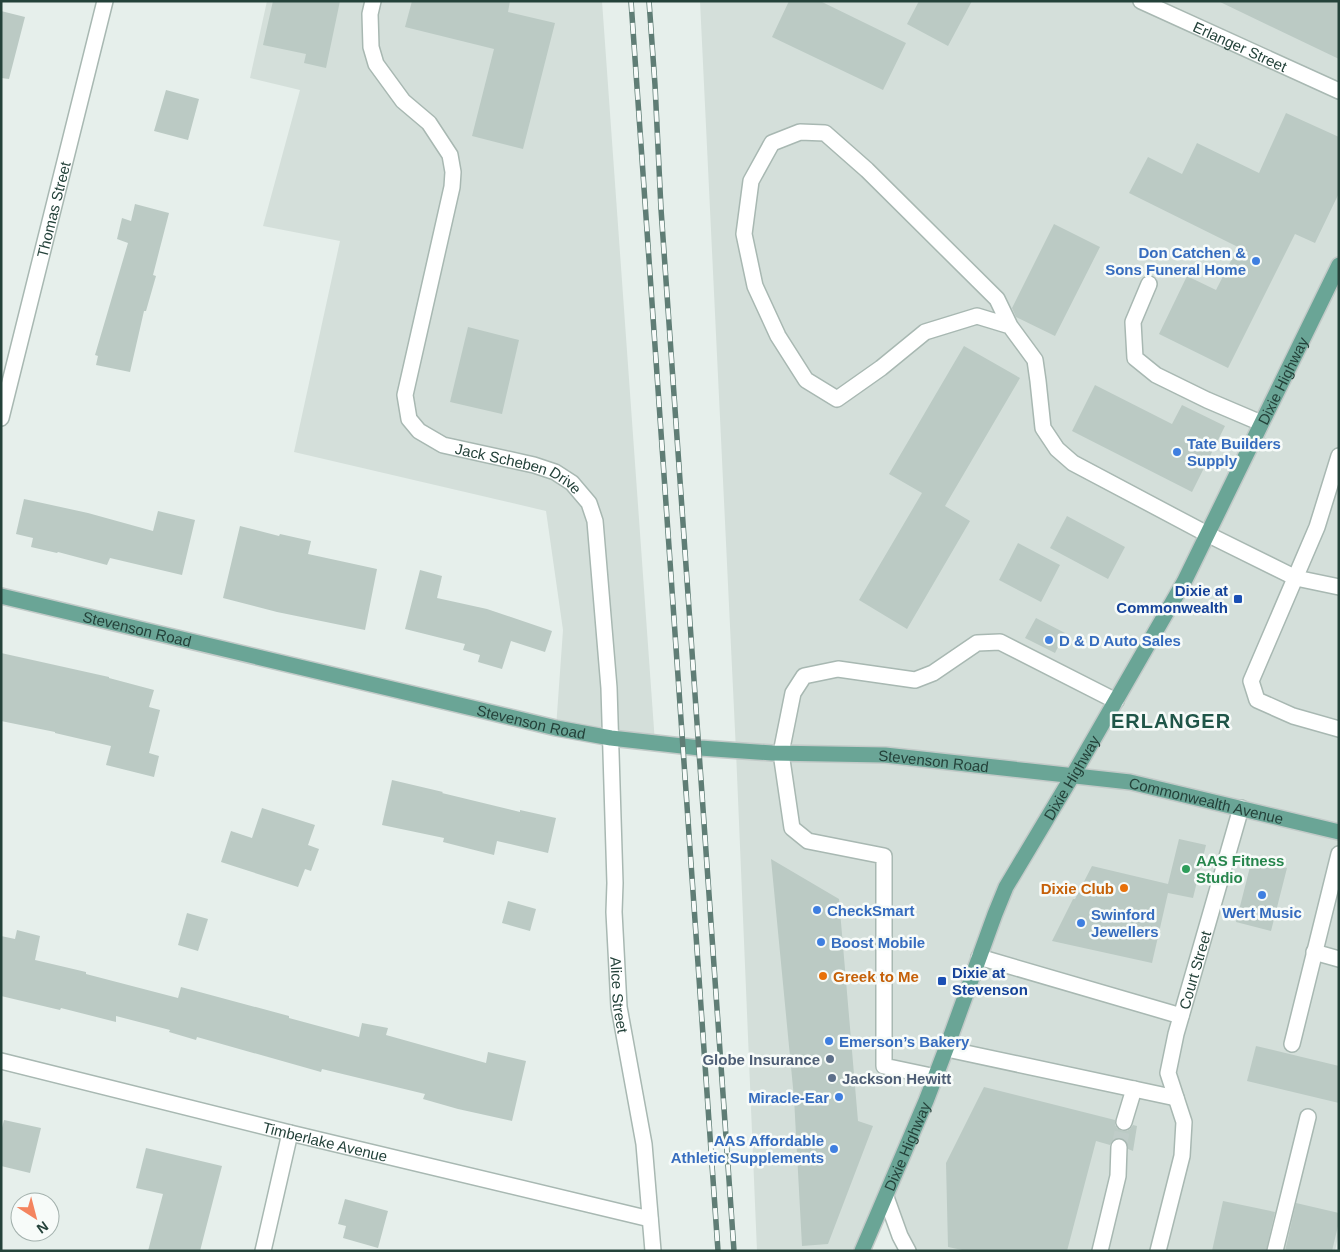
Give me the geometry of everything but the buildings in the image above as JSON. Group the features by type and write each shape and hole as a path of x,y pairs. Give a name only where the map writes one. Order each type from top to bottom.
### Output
{"main road":[{"name":"Dixie Highway","path":"862,1251 936,1077 994,914 1006,887 1184,582 1261,423 1333,289 1339,264"},
{"name":"Stevenson Road","path":"1,596 542,726 610,738 700,748 781,753 885,755 1073,775"},
{"name":"Commonwealth Avenue","path":"1073,775 1130,782 1339,832"}],"street":[{"name":"Thomas Street","path":"1,418 105,1"},
{"name":"Jack Scheben Drive","path":"373,1 370,14 371,47 376,64 403,101 429,123 450,155 453,172 452,187 405,396 409,419 419,431 443,445 534,465 555,472 572,484 589,504 595,521 609,688 610,738"},
{"name":"Erlanger Street","path":"1142,1 1339,91"},
{"path":"1010,326 976,316 925,332 881,368 837,399 806,380 778,336 755,286 744,234 751,181 772,143 800,132 825,133 867,170 997,299 1010,326 1035,360 1043,428 1057,449 1073,463 1207,534 1296,578 1339,587"},
{"path":"1149,284 1133,322 1135,358 1156,375 1207,400 1261,423"},
{"path":"1339,456 1317,527 1251,681 1257,700 1293,716 1339,729"},
{"path":"936,1077 884,1066 884,856 808,841 792,828 781,753 793,693 804,676 838,669 915,680 933,673 977,643 1000,642 1116,701"},
{"name":"Alice Street","path":"610,738 614,912 619,1007 644,1144 653,1251"},
{"name":"Court Street","path":"1158,1251 1182,1156 1184,1122 1168,1073 1176,1034 1241,808"},
{"path":"1292,1044 1339,854"},
{"path":"1314,952 1339,959"},
{"path":"980,957 1181,1016"},
{"path":"946,1049 1176,1098"},
{"name":"Timberlake Avenue","path":"1,1060 290,1132 650,1218"},
{"path":"1124,1122 1134,1089"},
{"path":"1275,1251 1308,1117"},
{"path":"263,1251 290,1132"},
{"path":"1100,1251 1118,1176 1118,1147"},
{"path":"886,1197 900,1236 908,1251"}],"shaded area":[{"path":"267,1 602,1 655,743 556,728 563,630 546,511 294,452 340,241 263,226 300,90 250,78"},
{"path":"700,1 1339,1 1339,1232 1335,1251 908,1251 886,1197 862,1251 757,1251 736,751"}],"tunnel":[{"path":"1119,1147 1124,1122"}],"railway":[{"path":"631,1 718,1251"},
{"path":"649,1 661,209 734,1251"}],"place":[{"name":"Don Catchen & Sons Funeral Home","path":"1256,261"},
{"name":"Tate Builders Supply","path":"1177,452"},
{"name":"Dixie at Commonwealth","path":"1238,599"},
{"name":"D & D Auto Sales","path":"1049,640"},
{"name":"AAS Fitness Studio","path":"1186,869"},
{"name":"Dixie Club","path":"1124,888"},
{"name":"Wert Music","path":"1262,895"},
{"name":"CheckSmart","path":"817,910"},
{"name":"Swinford Jewellers","path":"1081,923"},
{"name":"Boost Mobile","path":"821,942"},
{"name":"Greek to Me","path":"823,976"},
{"name":"Dixie at Stevenson","path":"942,981"},
{"name":"Emerson’s Bakery","path":"829,1041"},
{"name":"Globe Insurance","path":"830,1059"},
{"name":"Jackson Hewitt","path":"832,1078"},
{"name":"Miracle-Ear","path":"839,1097"},
{"name":"AAS Affordable Athletic Supplements","path":"834,1149"}],"district":[{"name":"ERLANGER","path":"1171,721"}]}
